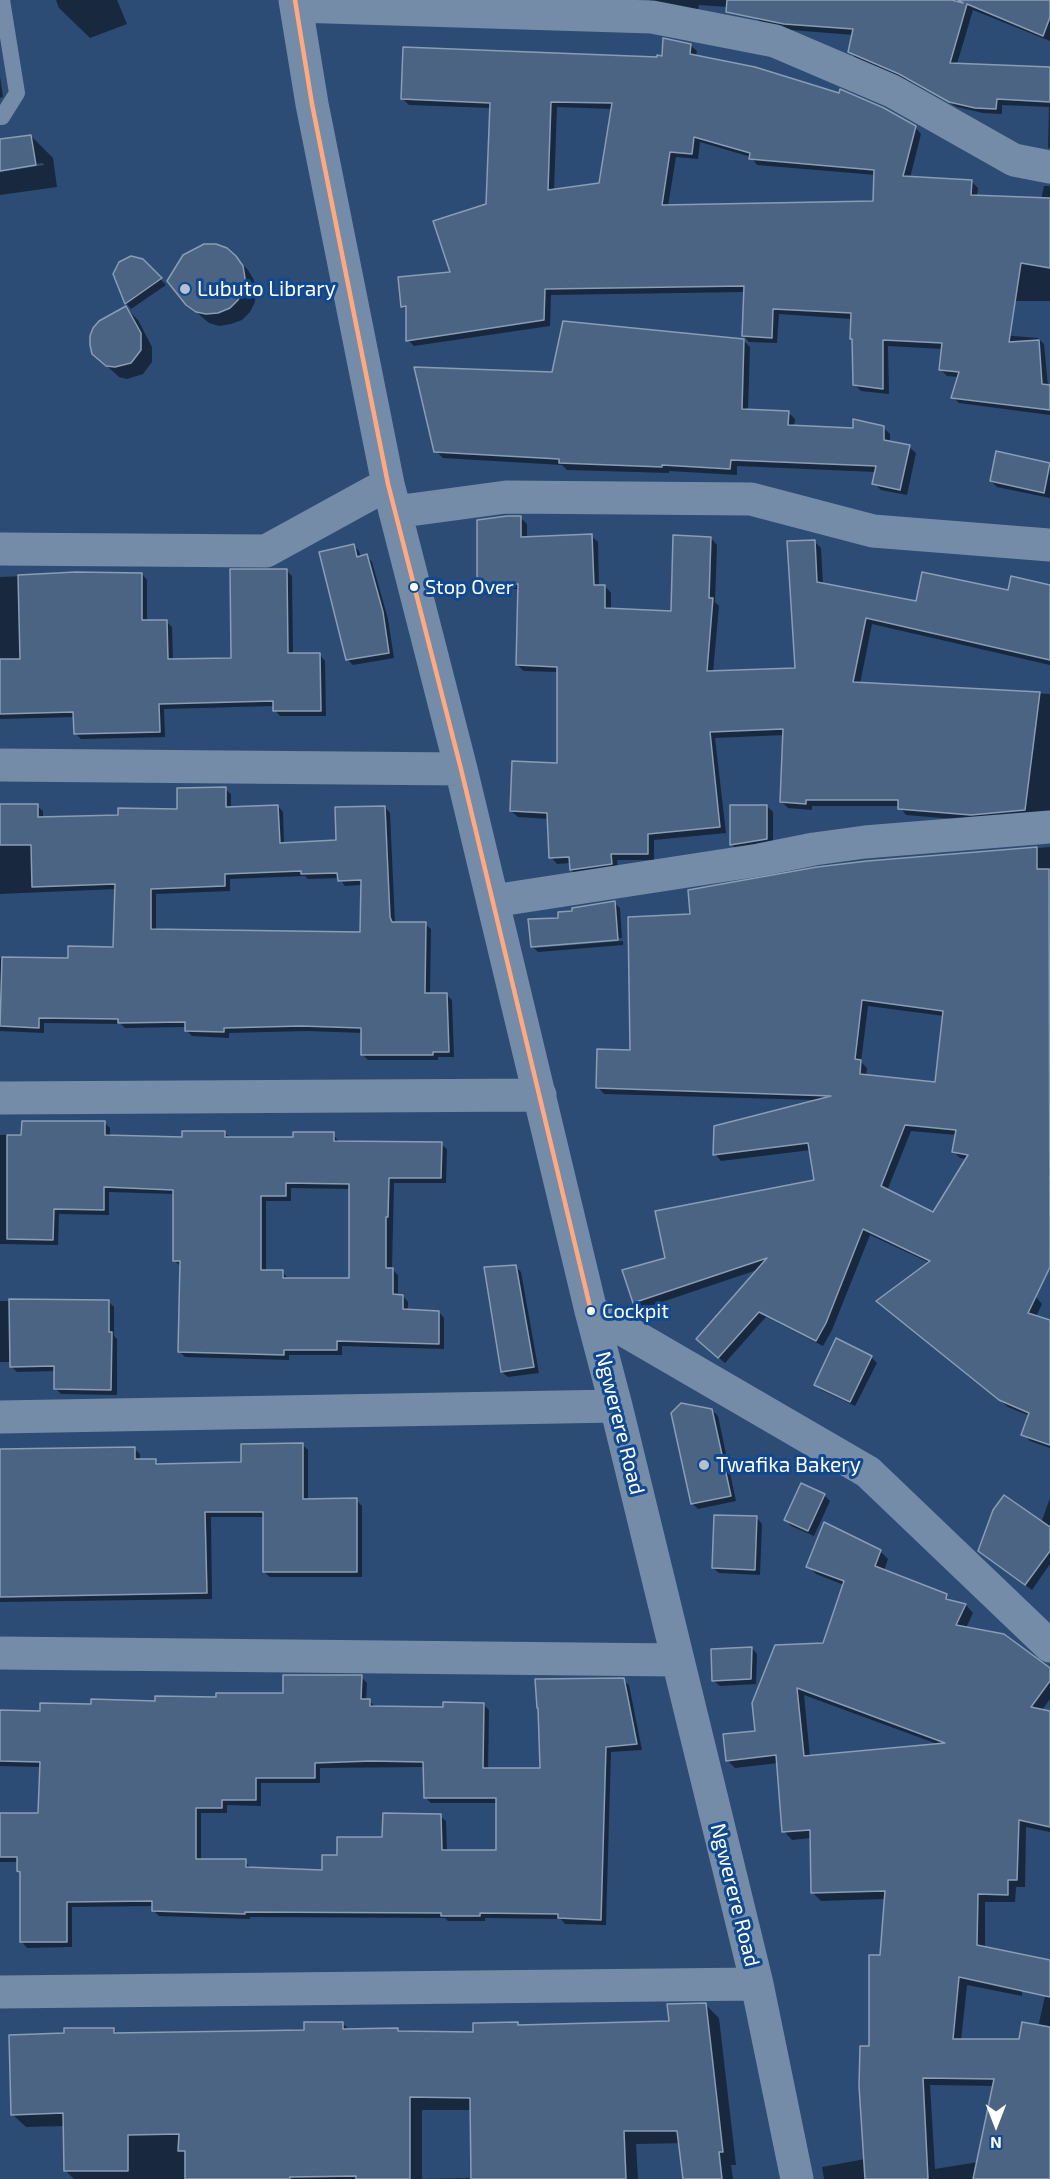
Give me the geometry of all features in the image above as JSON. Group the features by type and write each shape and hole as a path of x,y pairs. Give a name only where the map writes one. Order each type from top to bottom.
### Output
{"street":[{"path":"296,3 652,17 775,41 892,91 1014,160 1050,167"},
{"name":"Ngwerere Road","path":"296,3 312,105 392,498 461,769 591,1311 757,1984 797,2179"},
{"path":"0,549 266,551 392,498 506,497 751,499 873,531 1050,545"},
{"path":"0,765 461,769"},
{"path":"493,901 824,848 1050,827"},
{"path":"0,1098 540,1095"},
{"path":"591,1311 868,1472 1050,1646"},
{"path":"0,1417 616,1406"},
{"path":"0,1653 677,1660"},
{"path":"0,1992 757,1984"}],"lane":[{"path":"0,117 16,93 2,0"}],"building":[{"path":"727,0 952,0 963,3 958,0 1050,0 1050,17 1043,36 967,4 950,63 1050,67 1050,102 997,99 996,109 975,108 949,102 899,74 848,52 853,29 784,24 726,12"},
{"path":"663,38 691,44 690,54 755,67 839,93 840,89 884,108 916,126 903,176 972,180 971,195 1050,198 1050,268 1021,263 1009,342 1039,340 1042,384 1050,385 1050,410 951,398 959,372 939,370 942,343 883,340 883,389 853,385 851,313 773,309 772,338 742,336 744,286 545,289 544,320 406,341 406,306 401,307 398,277 450,272 433,221 486,204 490,103 401,99 403,47 662,56","holes":["551,102 612,103 599,183 548,190","694,137 750,153 749,159 874,170 873,201 662,205 670,152 692,154"]},
{"path":"31,135 36,165 0,171 0,139"},
{"path":"204,244 216,244 227,248 243,266 245,278 238,300 230,308 218,313 196,312 186,305 167,281 183,255"},
{"path":"131,256 143,259 162,278 125,304 113,274 119,262"},
{"path":"126,306 141,333 141,350 131,363 115,367 106,366 92,354 90,336 99,321"},
{"path":"563,321 744,339 742,409 789,411 788,425 853,428 853,419 884,426 884,440 910,445 900,490 872,484 876,466 731,460 730,469 662,465 662,467 559,463 559,459 434,452 414,367 552,372"},
{"path":"996,451 1050,463 1044,493 990,481"},
{"path":"521,516 521,537 592,534 594,585 605,585 605,608 671,611 673,535 711,537 709,598 713,598 707,671 795,668 787,541 815,540 817,582 916,601 922,572 1008,590 1011,576 1050,585 1050,660 866,618 853,682 1040,692 1025,810 971,815 898,809 898,800 806,800 806,804 780,802 783,729 710,732 720,827 648,834 648,854 611,854 612,864 570,870 569,857 549,858 547,813 510,811 512,761 557,763 557,667 516,665 518,584 477,584 477,520"},
{"path":"354,544 357,557 367,554 383,612 389,653 346,660 319,552"},
{"path":"230,569 287,569 288,653 320,653 321,711 273,711 273,701 159,704 160,732 74,734 73,712 0,714 0,659 20,659 18,575 76,572 142,573 142,620 167,620 168,659 231,658"},
{"path":"226,787 226,807 278,805 280,843 336,840 335,807 385,806 390,917 392,922 426,922 425,993 447,993 449,1052 433,1052 433,1055 361,1055 361,1028 301,1026 224,1028 224,1032 185,1031 185,1022 118,1023 118,1019 39,1018 39,1028 0,1026 2,957 68,958 68,946 113,947 115,884 32,887 31,845 0,845 0,804 38,804 38,817 118,815 118,808 177,809 177,788","holes":["301,871 301,874 337,873 338,881 361,880 360,932 151,929 151,889 225,886 225,874"]},
{"path":"730,805 767,805 767,839 730,845"},
{"path":"1037,847 1037,869 1049,869 1050,1267 1028,1313 1050,1320 1050,1445 1021,1435 1029,1413 999,1400 876,1301 930,1261 863,1229 826,1323 816,1341 759,1312 718,1358 696,1339 767,1258 633,1303 622,1270 665,1258 655,1211 814,1180 808,1143 713,1155 714,1126 831,1096 596,1088 597,1049 630,1050 628,917 690,914 688,890 817,867","holes":["862,1000 943,1011 935,1082 860,1074 861,1060 855,1059","905,1125 956,1130 952,1152 968,1155 933,1212 881,1186"]},
{"path":"615,901 618,940 531,947 528,919 558,918 558,912"},
{"path":"22,1121 105,1121 105,1135 182,1137 182,1131 225,1131 225,1137 293,1137 293,1132 334,1132 334,1141 442,1142 441,1178 389,1178 388,1217 386,1217 386,1268 393,1268 393,1294 403,1295 403,1309 439,1311 439,1344 337,1341 337,1350 284,1350 284,1355 178,1352 180,1261 173,1261 173,1190 104,1187 104,1210 54,1209 53,1240 7,1239 7,1135 21,1135","holes":["286,1183 349,1184 349,1278 283,1278 283,1270 261,1270 261,1196 286,1196"]},
{"path":"516,1265 534,1367 501,1372 484,1267"},
{"path":"9,1299 109,1300 109,1332 112,1332 111,1390 54,1389 54,1366 10,1367"},
{"path":"836,1338 872,1356 850,1402 814,1385"},
{"name":"Twafika Bakery","path":"681,1403 712,1409 731,1496 691,1504 671,1413"},
{"path":"303,1443 303,1499 357,1498 357,1572 263,1572 263,1512 205,1512 207,1593 0,1597 0,1449 135,1447 135,1459 156,1459 156,1464 241,1462 241,1444"},
{"path":"801,1483 825,1494 808,1531 784,1520"},
{"path":"1004,1495 1050,1527 1050,1551 1025,1585 978,1551 993,1510"},
{"path":"714,1515 757,1516 755,1570 712,1568"},
{"path":"824,1522 881,1550 875,1566 947,1594 946,1599 966,1604 956,1625 1004,1634 1050,1668 1050,1681 1031,1707 1050,1711 1050,1827 1019,1820 1017,1880 1008,1880 1008,1895 978,1894 977,1945 1050,1960 1050,1997 959,1977 953,2039 1019,2039 1022,2022 1050,2027 1050,2179 973,2179 994,2079 923,2078 928,2179 865,2179 859,2086 860,2046 869,2046 869,1955 880,1955 885,1891 811,1893 810,1830 782,1832 776,1755 726,1761 723,1734 755,1731 752,1703 775,1645 823,1643 844,1581 806,1567","holes":["797,1688 945,1743 804,1756"]},
{"path":"752,1647 751,1679 712,1681 711,1649"},
{"path":"283,1675 362,1675 361,1699 370,1699 370,1706 443,1707 443,1702 484,1703 483,1768 540,1768 535,1679 624,1678 637,1744 606,1747 601,1920 558,1918 558,1914 480,1913 480,1916 441,1916 441,1913 245,1912 245,1914 152,1911 152,1901 67,1902 67,1942 20,1942 20,1872 17,1871 17,1857 0,1857 0,1813 38,1813 40,1762 0,1761 0,1710 40,1711 40,1703 91,1704 91,1699 155,1701 155,1696 216,1697 216,1693 283,1693","holes":["423,1762 424,1798 496,1798 496,1850 442,1850 441,1814 383,1813 382,1837 337,1837 337,1855 322,1855 322,1870 246,1867 246,1859 196,1859 196,1808 222,1808 222,1800 256,1800 256,1778 315,1778 315,1763"]},
{"path":"706,2003 723,2152 719,2152 722,2179 683,2179 677,2131 624,2131 626,2179 471,2179 470,2098 410,2097 410,2179 356,2179 356,2176 290,2177 290,2179 185,2179 185,2151 178,2151 179,2134 128,2135 128,2171 64,2171 63,2113 11,2115 9,2035 64,2033 64,2028 114,2028 114,2033 304,2030 304,2022 343,2022 343,2029 398,2028 398,2031 473,2032 473,2023 518,2022 518,2025 669,2021 667,2004"}],"transit line":[{"path":"295,0 312,104 388,484 461,769 591,1311"}],"place":[{"name":"Lubuto Library","path":"185,289"},
{"name":"Stop Over","path":"414,587"},
{"name":"Cockpit","path":"591,1311"},
{"name":"Twafika Bakery","path":"704,1465"}]}
